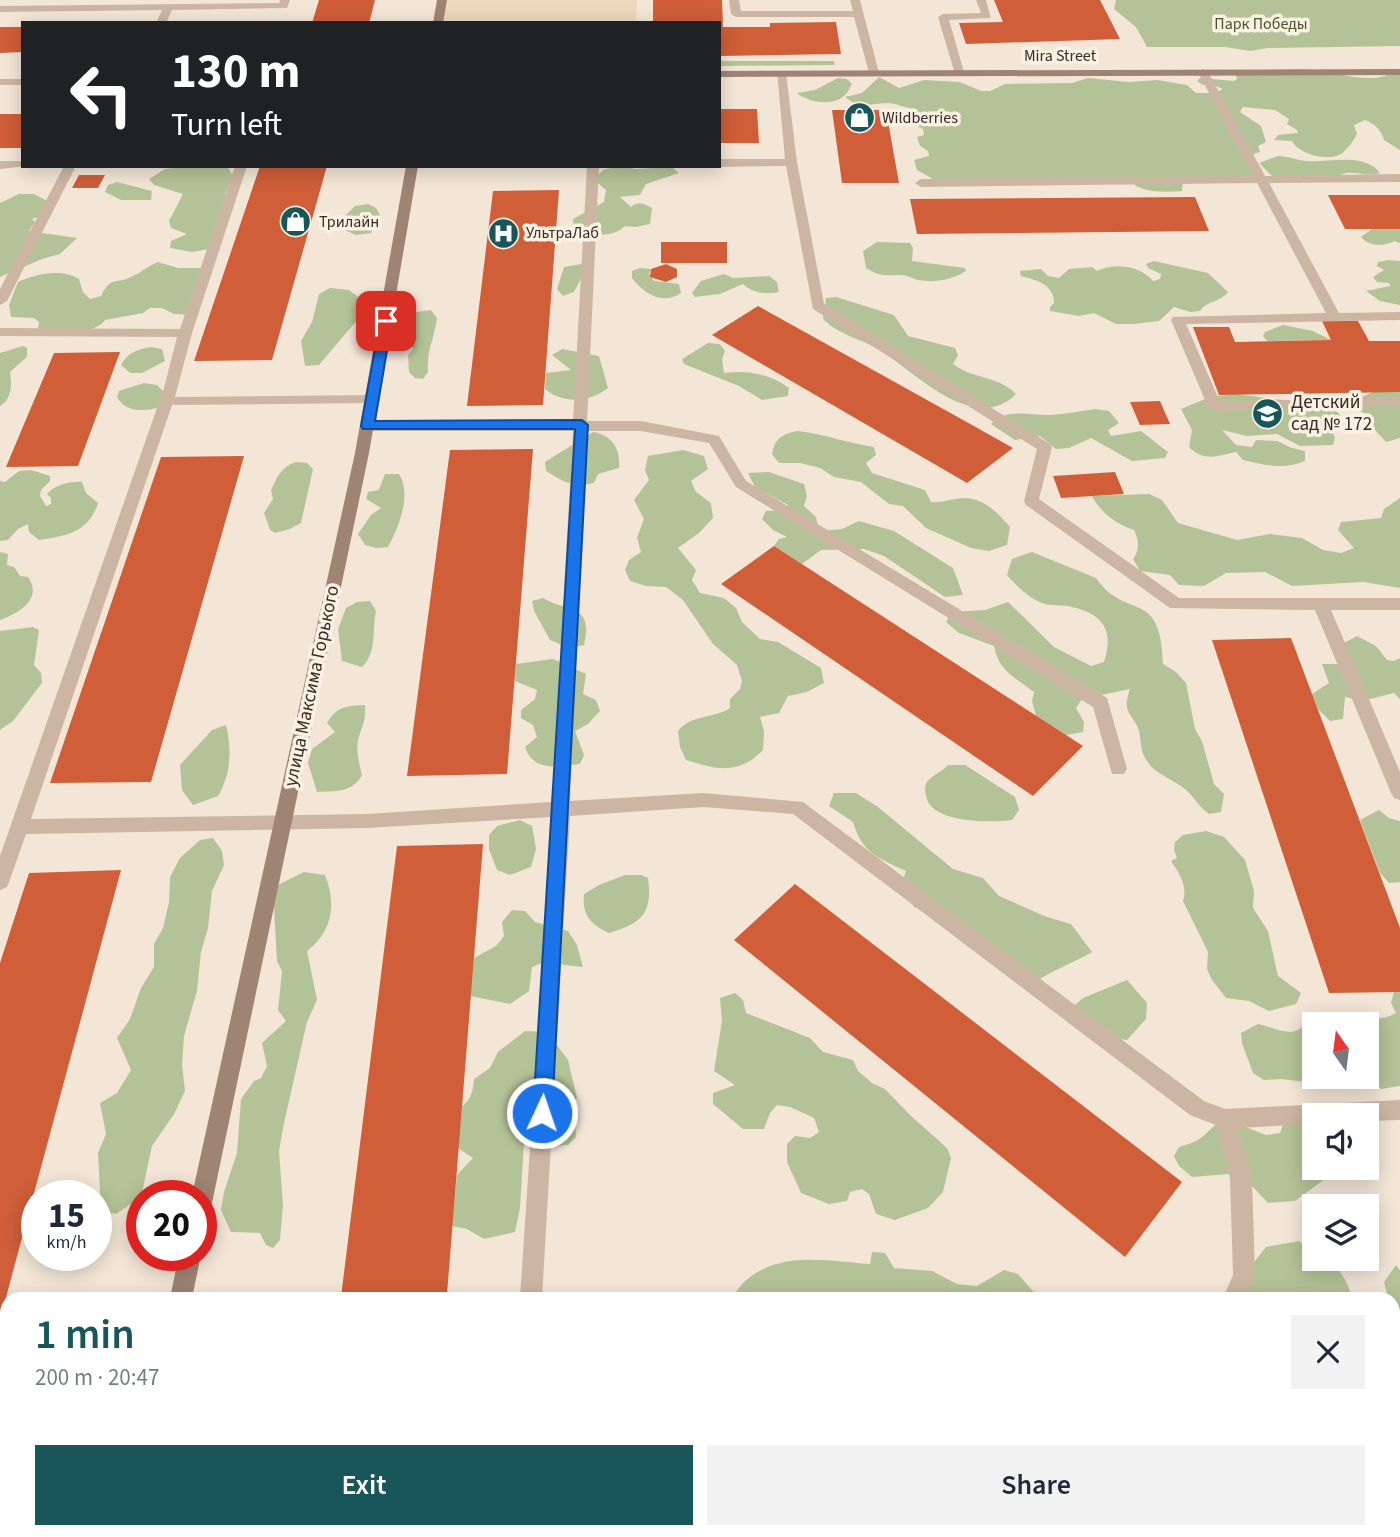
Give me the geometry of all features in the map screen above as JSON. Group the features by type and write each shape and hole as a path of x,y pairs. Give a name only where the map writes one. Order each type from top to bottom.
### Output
{"main road":[{"path":"438,21 443,0"},
{"name":"Mira Street","path":"721,74 1400,72"},
{"name":"улица Максима Горького","path":"206,1180 373,399 412,168"},
{"path":"182,1292 187,1271"}],"street":[{"path":"0,9 283,6 285,0"},
{"path":"734,0 736,14 859,14"},
{"path":"855,0 874,73"},
{"path":"959,72 943,17 986,16 981,0"},
{"path":"162,21 168,7"},
{"path":"1203,72 1335,317"},
{"path":"781,73 791,162 818,306 1045,447 1031,501 1176,604 1400,604"},
{"path":"0,82 21,82"},
{"path":"721,163 791,162"},
{"path":"0,165 21,165"},
{"path":"0,301 69,168"},
{"path":"0,882 167,401 186,333 240,168"},
{"path":"531,1292 561,809 593,168"},
{"path":"921,183 1400,178"},
{"path":"1400,316 1178,320 1214,407 1400,401"},
{"path":"0,332 186,333"},
{"path":"167,401 373,399"},
{"path":"367,426 640,426 714,439 741,484 1101,703 1118,769"},
{"path":"1321,604 1400,793"},
{"path":"19,827 283,824 703,800 797,807 1197,1108 1225,1119 1400,1110"},
{"path":"1225,1119 1241,1178 1244,1275 1237,1292"}],"green space":[{"name":"Парк Победы","path":"1116,0 1400,0 1400,46 1268,48 1250,51 1225,47 1147,47 1136,27 1114,9"},
{"path":"721,61 834,61 835,65 721,66"},
{"path":"1302,69 1365,78 1378,78 1400,72 1400,150 1384,140 1377,128 1365,120 1354,125 1357,134 1342,153 1334,157 1313,155 1300,150 1292,141 1274,140 1278,135 1298,133 1287,124 1289,119 1275,110 1243,107 1240,112 1261,126 1266,142 1258,146 1260,152 1249,156 1261,179 1183,180 1182,191 1168,192 1140,188 1129,180 933,179 917,170 914,160 929,156 928,151 920,146 917,137 924,135 923,129 915,125 910,108 891,103 861,105 845,97 862,93 879,77 899,88 924,80 960,82 981,91 990,91 1005,84 1072,83 1088,78 1129,82 1157,80 1187,85 1196,93 1215,93 1223,89 1197,81 1200,78 1234,81 1237,79 1235,71"},
{"path":"838,78 847,79 852,84 846,94 835,101 814,101 797,93 815,90"},
{"path":"1278,156 1306,161 1356,161 1373,167 1380,173 1347,173 1328,178 1312,176 1300,183 1272,176 1259,163"},
{"path":"228,168 233,176 225,194 229,202 214,248 192,252 170,248 171,241 187,234 171,228 169,221 183,194 154,185 149,179 165,169"},
{"path":"673,168 679,173 646,184 640,195 620,197 631,207 644,204 652,208 650,224 625,226 610,234 580,234 574,227 573,219 604,202 606,190 598,183 597,176 603,170"},
{"path":"117,182 152,191 151,200 121,200 105,192 108,185"},
{"path":"19,194 34,194 51,203 45,215 32,219 35,222 29,231 77,238 60,254 0,277 0,203"},
{"path":"368,204 376,208 380,215 371,233 356,235 342,229 339,222 355,206"},
{"path":"1372,229 1400,229 1400,243 1394,241 1381,245 1372,244 1361,237"},
{"path":"877,242 910,243 913,248 912,261 965,268 966,271 949,279 930,281 904,275 875,273 866,268 863,251"},
{"path":"1154,261 1208,273 1228,292 1200,311 1190,312 1174,307 1159,321 1116,324 1094,313 1079,316 1050,311 1054,303 1048,287 1021,276 1020,271 1041,269 1048,276 1059,278 1069,269 1092,267 1097,271 1119,266 1142,272 1153,281 1160,279 1161,274 1148,268 1146,264"},
{"path":"1400,261 1400,305 1380,301 1366,291 1390,286 1389,283 1377,282 1373,277 1384,270 1377,266 1378,262"},
{"path":"158,262 178,268 207,268 192,315 150,308 143,313 105,320 94,328 69,332 45,332 38,328 39,322 34,318 11,317 9,305 18,282 25,279 48,273 72,276 79,279 83,292 90,299 101,296 111,283 127,279"},
{"path":"581,264 591,266 574,292 563,296 557,289 564,267"},
{"path":"640,268 651,269 649,274 654,281 679,284 681,293 674,297 660,298 648,293 632,278 632,271"},
{"path":"724,274 733,278 769,276 777,282 779,292 760,292 743,284 720,294 695,297 692,293 701,281"},
{"path":"330,288 349,290 361,299 364,312 319,365 305,366 301,341 312,322 319,294"},
{"path":"836,297 894,315 908,336 955,348 958,355 953,364 1002,384 1016,394 1000,405 982,408 945,396 880,350 836,329 823,319 826,298"},
{"path":"431,310 437,318 428,357 428,372 423,379 415,378 409,372 408,355 413,349 406,330 409,316"},
{"path":"1283,325 1313,331 1331,340 1267,341 1263,336 1265,332"},
{"path":"708,343 720,344 725,351 722,360 724,373 741,372 767,376 789,388 788,396 762,400 739,386 684,364 682,359"},
{"path":"23,346 27,348 27,357 10,372 9,395 0,406 0,353"},
{"path":"152,347 162,349 165,361 142,373 130,373 121,365 134,352"},
{"path":"562,349 599,356 608,388 593,397 576,400 560,397 545,389 546,373 571,370 552,355"},
{"path":"144,383 157,385 164,392 158,408 130,408 117,397 119,391"},
{"path":"1373,392 1400,392 1400,438 1386,442 1375,430 1371,416 1350,407 1350,402"},
{"path":"1235,394 1328,403 1340,415 1330,426 1335,438 1333,445 1300,446 1277,434 1247,436 1222,430 1236,445 1252,447 1256,440 1277,441 1305,451 1305,461 1274,466 1243,460 1236,452 1211,457 1194,452 1189,447 1192,430 1181,409 1210,397"},
{"path":"1095,409 1109,411 1119,423 1108,430 1111,436 1141,431 1168,452 1165,458 1132,461 1091,438 1069,448 1056,449 1040,436 1015,440 991,424 1011,414 1050,415"},
{"path":"798,431 874,447 876,455 866,463 872,473 925,490 931,502 964,498 984,503 1010,527 1007,545 989,551 971,548 926,528 903,506 889,504 861,482 834,477 820,468 800,463 779,463 772,454 777,440"},
{"path":"593,432 605,436 614,444 619,468 598,474 594,483 580,485 563,481 546,471 545,462"},
{"path":"683,450 704,456 708,469 691,481 696,492 711,503 713,518 699,533 678,548 696,570 692,580 700,593 724,598 736,608 742,622 760,639 778,642 821,668 824,683 807,692 788,696 779,713 760,717 764,731 763,750 745,764 736,767 718,768 686,760 680,747 678,731 696,719 730,708 730,699 740,689 742,681 737,665 713,644 683,600 666,587 646,586 630,581 625,570 629,560 641,552 637,538 644,519 634,500 649,480 645,470 648,456"},
{"path":"296,462 307,463 313,469 301,523 275,533 270,530 264,513 273,499 271,490 278,476 283,469"},
{"path":"31,470 50,476 50,481 41,490 40,496 46,506 51,504 51,498 47,494 54,488 82,482 86,493 98,503 94,513 76,531 59,537 39,540 29,532 28,524 18,529 8,540 0,541 0,481 5,482 19,471"},
{"path":"769,472 804,484 807,496 804,506 816,517 819,531 842,529 859,521 894,531 953,568 963,595 945,597 884,556 864,549 821,550 802,564 774,546 779,539 787,537 773,530 762,519 766,511 783,510 788,505 755,487 748,473"},
{"path":"385,474 399,474 403,482 404,501 400,520 388,547 376,548 365,545 358,534 371,515 381,508 366,499 368,492 379,490"},
{"path":"1149,494 1162,500 1178,523 1237,540 1270,534 1302,538 1323,550 1341,553 1354,548 1338,530 1341,522 1381,518 1384,509 1400,498 1400,588 1363,582 1292,586 1265,572 1226,573 1204,586 1179,585 1170,575 1140,571 1133,559 1138,545 1134,530 1110,517 1092,496"},
{"path":"0,552 8,554 7,565 14,567 20,576 28,577 33,592 22,609 0,620"},
{"path":"1032,552 1096,578 1107,591 1149,614 1156,624 1161,640 1163,664 1176,672 1186,683 1195,729 1202,741 1214,784 1224,794 1221,812 1209,814 1186,790 1152,768 1142,752 1138,728 1127,708 1130,689 1082,699 1076,708 1084,722 1083,732 1066,735 1036,716 1032,701 1034,692 1004,668 994,646 959,633 946,622 952,612 985,610 1008,602 1054,647 1091,666 1104,662 1108,640 1097,617 1079,609 1039,602 1007,575 1012,559"},
{"path":"543,598 577,611 582,616 586,632 584,645 569,648 550,640 534,611 532,601"},
{"path":"370,601 376,611 373,641 370,655 362,667 342,661 338,629 346,608 357,602"},
{"path":"33,627 39,630 34,665 41,673 42,683 13,721 0,730 0,631"},
{"path":"1357,636 1376,646 1387,660 1400,658 1400,699 1394,693 1362,701 1345,697 1343,719 1330,721 1318,709 1312,694 1329,683 1322,664 1342,664 1344,643"},
{"path":"553,659 586,674 583,694 596,700 600,711 588,724 575,731 584,755 580,764 555,767 540,764 534,761 525,747 537,737 533,725 521,718 521,710 535,699 537,690 515,681 516,664"},
{"path":"365,705 357,744 362,775 348,788 317,792 308,763 312,749 335,732 327,723 334,713 347,707"},
{"path":"226,725 229,762 226,779 218,796 193,805 182,790 180,765 212,730"},
{"path":"948,765 965,765 1015,797 1019,810 1012,820 964,820 940,813 932,807 927,799 926,784"},
{"path":"834,793 856,793 878,807 953,869 983,878 999,896 1047,917 1071,924 1092,952 1033,984 944,917 914,907 901,885 906,871 879,858 866,848 853,822 829,806"},
{"path":"1379,810 1389,818 1400,821 1400,882 1389,883 1380,873 1360,820"},
{"path":"520,820 532,826 536,849 531,867 510,875 497,870 489,849 489,835 497,826"},
{"path":"1206,831 1224,837 1245,860 1254,891 1253,908 1268,931 1278,976 1301,993 1296,1004 1269,1011 1249,1001 1226,998 1212,980 1207,969 1208,952 1183,901 1184,885 1171,861 1177,858 1175,842 1183,835"},
{"path":"213,838 222,851 224,865 212,891 197,991 184,1036 182,1065 185,1091 174,1114 152,1146 145,1180 126,1180 126,1207 116,1214 112,1213 112,1180 99,1180 98,1153 106,1134 100,1103 117,1093 131,1070 117,1038 130,1019 141,988 154,967 154,944 163,928 169,902 170,877 180,858 200,840"},
{"path":"304,872 325,875 331,907 327,926 307,951 317,1000 307,1022 279,1151 283,1205 280,1240 273,1248 266,1245 260,1233 231,1232 221,1210 237,1153 241,1099 254,1081 261,1078 267,1066 262,1043 286,1021 278,1010 282,971 277,961 274,908 267,897 268,890"},
{"path":"625,875 648,878 649,901 637,921 609,933 589,918 584,908 584,894"},
{"path":"512,910 525,911 535,922 568,931 577,945 583,967 564,965 552,959 532,967 529,991 510,1004 470,996 474,958 496,946 504,936 502,922"},
{"path":"1127,980 1147,1003 1146,1019 1127,1040 1102,1036 1068,1011 1083,998"},
{"path":"1394,992 1400,992 1400,1086 1381,1089 1379,1019 1396,1013 1391,1003"},
{"path":"735,993 743,1000 746,1013 810,1038 823,1052 853,1060 858,1071 872,1083 885,1089 947,1148 951,1158 943,1192 928,1208 895,1220 876,1214 869,1194 862,1189 850,1192 847,1201 829,1204 801,1193 787,1162 787,1144 795,1136 810,1138 819,1132 814,1118 790,1107 777,1105 770,1113 764,1129 743,1129 713,1104 713,1093 735,1085 714,1071 722,1021 720,998"},
{"path":"1258,1024 1283,1031 1302,1027 1302,1082 1264,1080 1253,1073 1241,1033"},
{"path":"525,1031 547,1032 568,1060 577,1098 569,1103 566,1112 575,1123 576,1137 568,1145 553,1146 541,1137 524,1142 520,1208 515,1232 484,1239 467,1229 452,1226 457,1175 473,1158 458,1148 462,1106 470,1097 474,1079 490,1068 498,1052"},
{"path":"1302,1118 1302,1180 1324,1180 1295,1201 1268,1203 1240,1173 1192,1177 1179,1166 1174,1156 1179,1147 1201,1138 1225,1119 1266,1135 1280,1133 1284,1122"},
{"path":"1299,1241 1302,1244 1302,1271 1339,1271 1350,1292 1245,1292 1244,1275 1266,1247"},
{"path":"872,1252 885,1253 894,1268 932,1271 957,1284 977,1286 1004,1270 1018,1274 1034,1292 736,1292 744,1282 758,1272 788,1261 820,1260 870,1264"},
{"path":"1396,1265 1400,1270 1400,1292 1386,1292 1384,1282"}],"shaded area":[{"path":"442,0 637,0 636,21 438,21"}],"building":[{"path":"319,0 375,0 370,21 313,21"},
{"path":"653,0 722,0 723,27 836,22 841,54 721,56 721,21 653,21"},
{"path":"994,0 1100,0 1120,39 966,44 959,23 1003,22"},
{"path":"0,27 21,27 21,52 0,53"},
{"path":"721,109 757,109 759,143 721,143"},
{"path":"832,110 886,110 899,183 842,183"},
{"path":"0,114 21,114 21,148 0,148"},
{"path":"259,168 326,168 272,360 194,361"},
{"path":"79,175 105,175 98,188 72,188"},
{"path":"559,190 543,405 467,406 493,191"},
{"path":"1328,195 1400,195 1400,229 1345,229"},
{"path":"1195,197 1209,231 917,234 910,199"},
{"path":"661,242 727,242 727,263 661,263"},
{"path":"666,264 677,269 677,277 666,282 650,277 651,269"},
{"path":"758,306 1013,448 967,483 712,335"},
{"path":"1322,321 1358,321 1369,341 1400,341 1400,392 1219,395 1193,327 1229,327 1235,342 1331,340"},
{"path":"120,352 78,466 6,467 54,353"},
{"path":"1160,401 1170,424 1140,425 1130,402"},
{"path":"533,449 507,774 407,776 450,450"},
{"path":"244,456 151,782 50,783 161,457"},
{"path":"1115,472 1124,494 1061,498 1053,476"},
{"path":"774,546 1083,746 1033,796 721,584"},
{"path":"1291,638 1400,928 1400,992 1329,993 1212,640"},
{"path":"483,844 447,1292 342,1292 397,846"},
{"path":"121,870 38,1180 21,1180 21,1242 7,1292 0,1292 0,963 29,873"},
{"path":"795,884 1182,1182 1125,1257 734,940"}],"place":[{"name":"Wildberries","path":"859,118"},
{"name":"Трилайн","path":"296,222"},
{"name":"УльтраЛаб","path":"503,233"},
{"name":"Детский сад № 172","path":"1268,413"}],"route":[{"path":"386,321 367,426 582,425 542,1113"}]}
